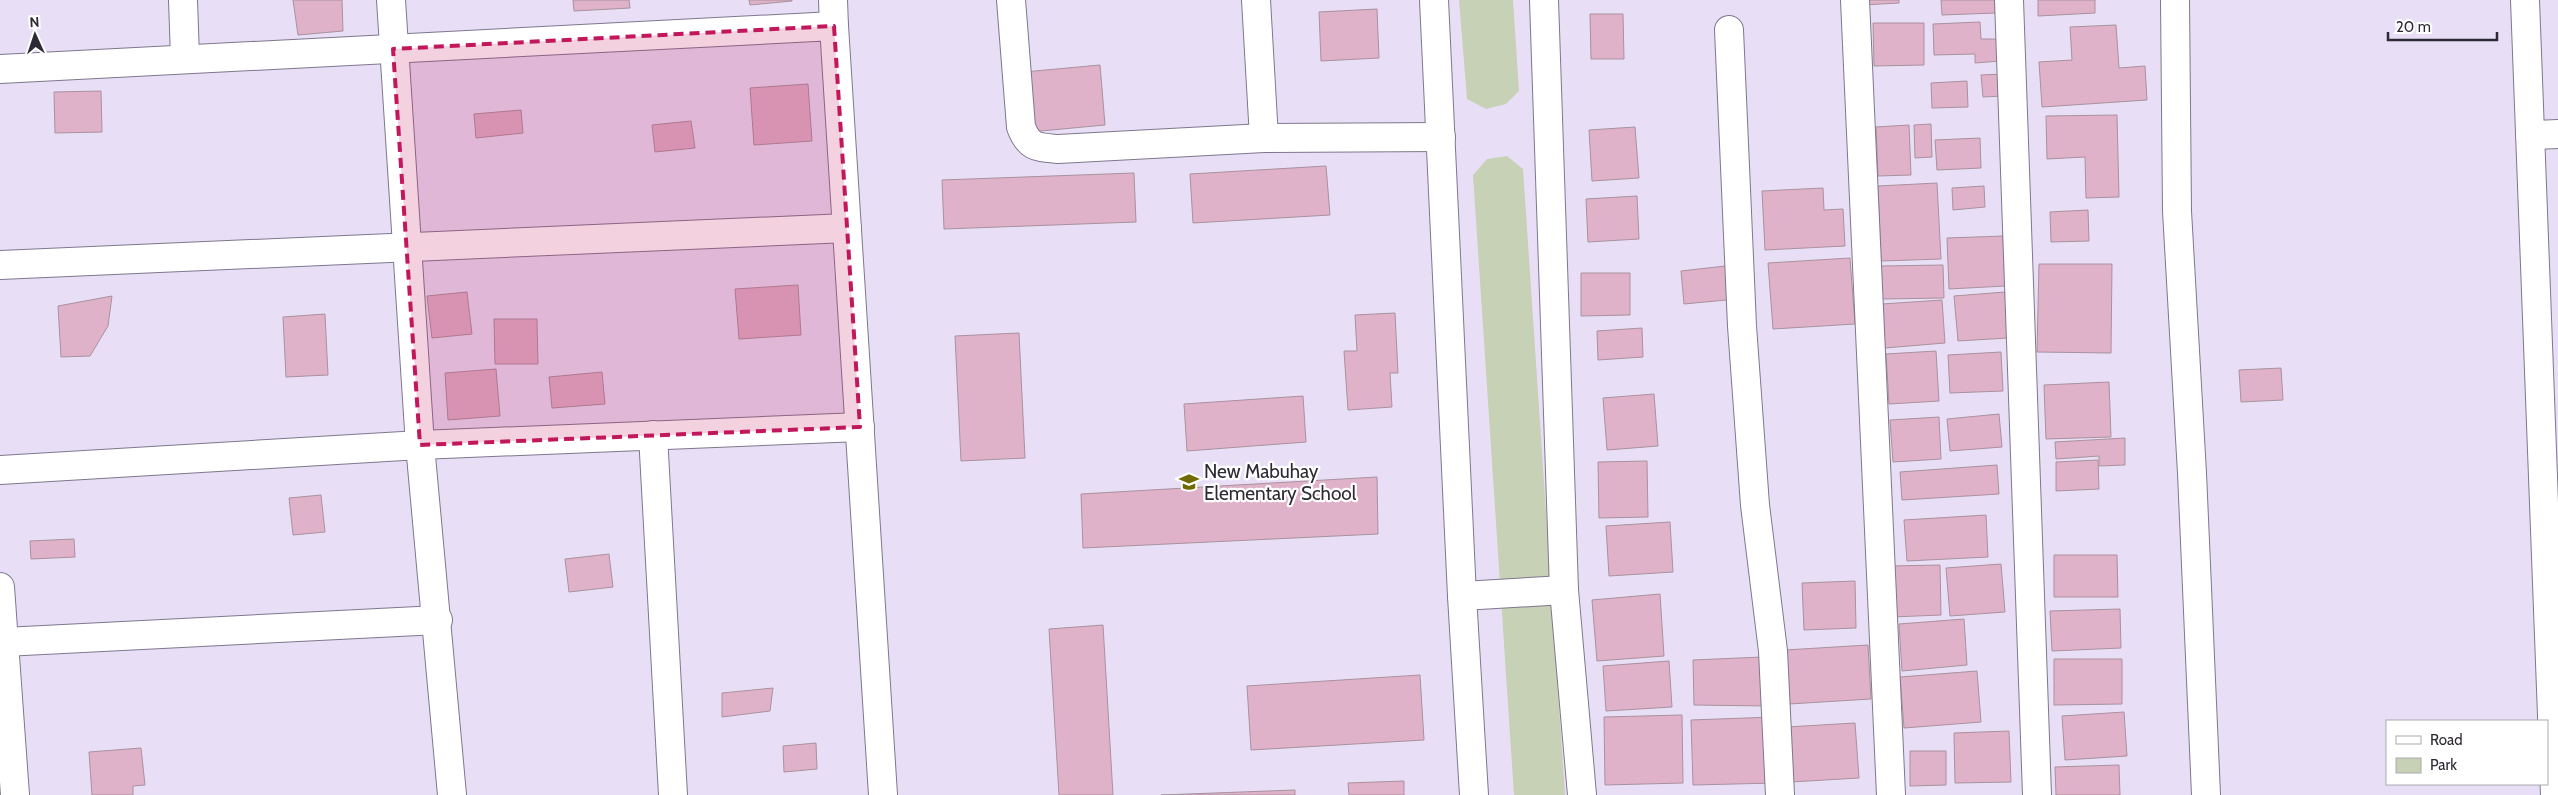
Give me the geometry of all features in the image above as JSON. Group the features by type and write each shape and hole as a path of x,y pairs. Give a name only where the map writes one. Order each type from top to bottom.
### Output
{"street":[{"path":"183,0 185,58"},
{"path":"391,0 420,445 438,620 452,795"},
{"path":"1011,0 1021,127 1026,139 1036,147 1058,150 1264,138 1440,137"},
{"path":"1256,0 1264,138"},
{"path":"1434,0 1462,596 1474,795"},
{"path":"1544,0 1564,590 1582,795"},
{"path":"1855,0 1891,795"},
{"path":"2009,0 2037,795"},
{"path":"2174,0 2177,211 2192,464 2206,795"},
{"path":"2526,0 2555,795"},
{"path":"0,69 185,58 393,49 833,13 883,795"},
{"path":"1729,30 1743,336 1755,505 1773,651 1780,795"},
{"path":"2530,135 2558,134"},
{"path":"0,265 847,228"},
{"path":"0,470 420,445 860,427"},
{"path":"653,435 673,795"},
{"path":"0,587 15,795"},
{"path":"1462,596 1564,590"},
{"path":"4,642 438,620"}],"highlighted area":[{"path":"834,26 860,427 420,445 393,49"}],"green space":[{"path":"1459,0 1513,0 1519,91 1506,104 1486,109 1467,99"},
{"path":"1507,156 1523,169 1565,795 1514,795 1473,175 1487,159"}],"building":[{"path":"293,0 342,0 343,31 298,35"},
{"path":"573,0 629,0 630,8 574,11"},
{"path":"749,0 792,0 792,1 750,5"},
{"path":"1863,0 1899,0 1899,3 1863,5"},
{"path":"1941,0 1996,0 1996,13 1942,15"},
{"path":"2038,0 2095,0 2095,13 2038,16"},
{"path":"1377,9 1379,58 1321,61 1319,12"},
{"path":"1590,14 1623,14 1624,59 1591,59"},
{"path":"1980,22 1981,39 1999,39 2000,61 1975,63 1975,54 1934,55 1933,24"},
{"path":"1873,23 1924,23 1924,65 1874,66"},
{"path":"2116,25 2119,68 2145,66 2147,100 2042,107 2039,62 2072,60 2070,27"},
{"path":"1100,65 1105,125 1030,132 1024,72"},
{"path":"2002,74 2003,96 1983,97 1981,75"},
{"path":"1967,81 1968,107 1932,108 1931,83"},
{"path":"808,84 812,141 754,145 750,88"},
{"path":"101,91 102,132 55,133 54,92"},
{"path":"521,110 523,133 476,138 474,114"},
{"path":"2117,115 2119,197 2086,198 2085,157 2047,159 2046,116"},
{"path":"691,121 695,148 655,152 652,125"},
{"path":"1931,124 1932,157 1915,158 1914,125"},
{"path":"1909,125 1911,175 1878,176 1876,127"},
{"path":"1635,127 1639,178 1592,181 1589,130"},
{"path":"1980,138 1981,168 1937,170 1935,140"},
{"path":"1326,166 1330,215 1193,223 1190,174"},
{"path":"1134,173 1136,222 944,229 942,180"},
{"path":"1937,183 1941,259 1881,261 1878,186"},
{"path":"1984,186 1985,207 1953,210 1952,188"},
{"path":"1823,188 1824,210 1843,209 1845,246 1765,250 1762,191"},
{"path":"1637,196 1639,239 1588,242 1586,199"},
{"path":"2088,210 2089,241 2051,242 2050,212"},
{"path":"2003,236 2005,286 1949,289 1947,238"},
{"path":"1850,258 1855,324 1773,329 1768,263"},
{"path":"2039,264 2112,264 2111,353 2037,352"},
{"path":"1734,265 1737,299 1684,304 1681,271"},
{"path":"1943,265 1944,298 1882,299 1881,266"},
{"path":"1581,273 1630,273 1630,315 1581,316"},
{"path":"798,285 801,335 739,339 735,289"},
{"path":"467,292 472,334 432,338 427,296"},
{"path":"2005,292 2008,338 1958,341 1954,296"},
{"path":"112,296 108,326 90,356 61,357 58,306"},
{"path":"1942,300 1945,343 1885,348 1882,304"},
{"path":"1395,313 1398,373 1390,373 1392,407 1348,410 1344,351 1357,351 1355,315"},
{"path":"325,314 328,375 286,377 283,317"},
{"path":"494,319 537,319 538,364 495,364"},
{"path":"1642,328 1643,357 1598,360 1597,331"},
{"path":"1019,333 1025,458 961,461 955,336"},
{"path":"1936,351 1939,401 1889,404 1886,354"},
{"path":"2001,352 2003,391 1950,393 1948,355"},
{"path":"2281,368 2283,400 2241,402 2239,370"},
{"path":"496,369 500,416 448,420 445,373"},
{"path":"602,372 605,404 552,408 549,377"},
{"path":"2109,382 2111,437 2046,439 2044,385"},
{"path":"1654,394 1658,446 1607,450 1603,398"},
{"path":"1303,396 1306,442 1187,451 1184,404"},
{"path":"1999,414 2002,447 1950,451 1947,419"},
{"path":"1939,417 1941,459 1893,462 1890,420"},
{"path":"2125,438 2125,465 2099,466 2099,456 2056,459 2055,442"},
{"path":"2098,460 2099,489 2056,491 2056,462"},
{"path":"1647,461 1648,517 1599,518 1598,462"},
{"path":"1997,465 1999,494 1902,500 1900,472"},
{"path":"1377,477 1378,534 1083,548 1081,494"},
{"path":"321,495 325,532 293,535 289,498"},
{"path":"1986,515 1988,557 1907,561 1904,520"},
{"path":"1670,522 1673,572 1609,576 1606,526"},
{"path":"74,539 75,557 31,559 30,541"},
{"path":"609,554 613,587 569,592 565,559"},
{"path":"2054,555 2117,555 2118,597 2054,597"},
{"path":"2001,564 2005,612 1950,616 1946,568"},
{"path":"1940,565 1941,615 1892,617 1891,566"},
{"path":"1855,581 1856,628 1804,630 1802,583"},
{"path":"1660,594 1664,656 1597,661 1592,600"},
{"path":"2120,609 2121,648 2052,651 2050,611"},
{"path":"1964,619 1967,665 1902,671 1899,624"},
{"path":"1103,625 1113,795 1059,795 1049,629"},
{"path":"1868,645 1871,699 1789,704 1785,650"},
{"path":"1762,657 1767,706 1694,705 1693,660"},
{"path":"2054,659 2122,659 2122,704 2054,705"},
{"path":"1669,661 1672,707 1606,711 1603,666"},
{"path":"1977,671 1981,722 1904,728 1900,677"},
{"path":"1420,675 1424,740 1251,750 1247,686"},
{"path":"773,688 770,711 722,717 722,693"},
{"path":"2124,712 2127,756 2065,760 2062,716"},
{"path":"1682,715 1683,783 1605,785 1604,717"},
{"path":"1773,717 1775,783 1693,785 1691,720"},
{"path":"1855,723 1859,778 1791,782 1787,727"},
{"path":"2009,731 2011,782 1955,783 1954,733"},
{"path":"816,743 817,769 784,772 783,746"},
{"path":"141,748 145,785 133,786 133,795 92,795 89,752"},
{"path":"1910,751 1946,751 1946,785 1910,786"},
{"path":"2119,765 2120,795 2056,795 2055,767"},
{"path":"1404,781 1404,795 1349,795 1348,783"},
{"path":"1295,790 1295,795 1161,795"}],"place":[{"name":"New Mabuhay Elementary School","path":"1189,482"}]}
